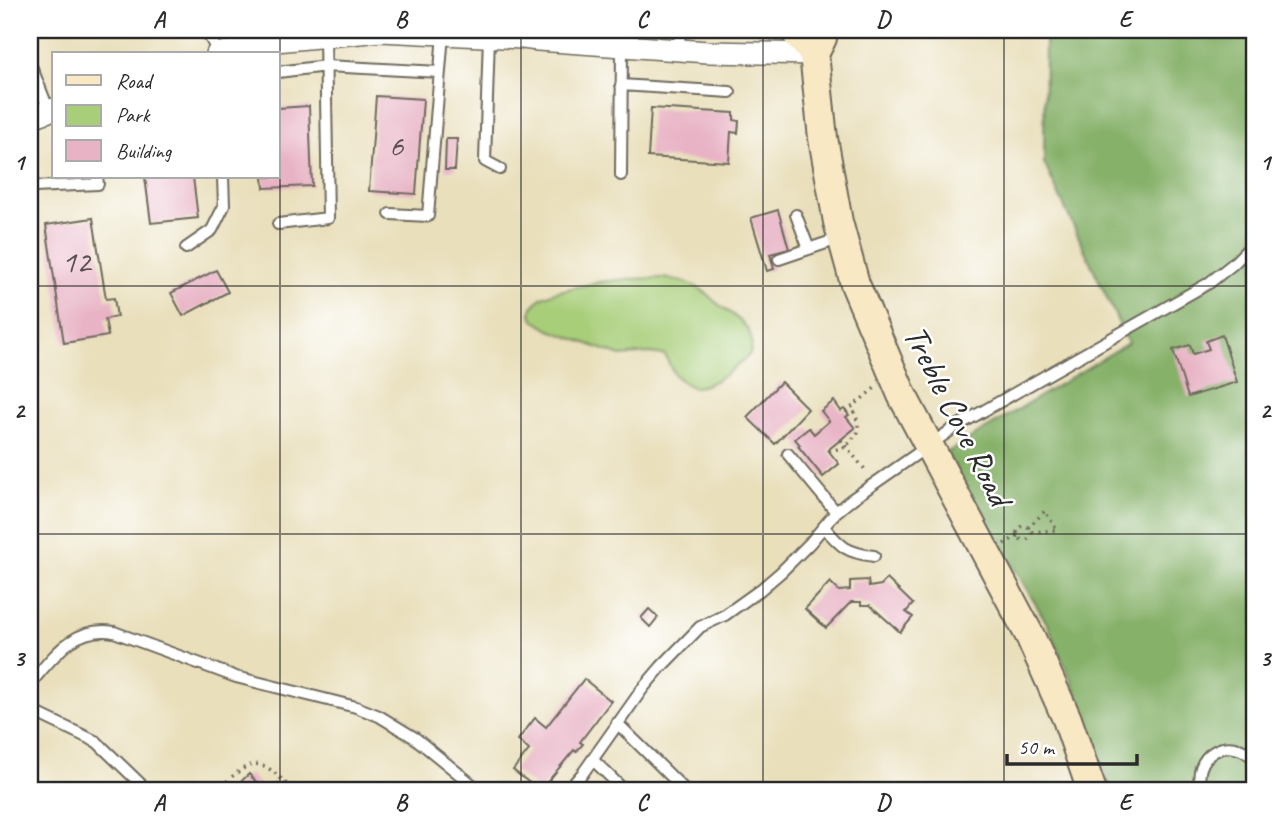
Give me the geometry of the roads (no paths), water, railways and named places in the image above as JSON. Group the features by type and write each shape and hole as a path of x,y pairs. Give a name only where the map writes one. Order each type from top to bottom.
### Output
{"main road":[{"path":"794,30 805,45 818,42"},
{"name":"Treble Cove Road","path":"818,42 828,168 841,238 862,304 887,364 1030,636 1067,719 1092,791"}],"street":[{"path":"228,52 276,41 380,31 489,36 522,34 538,40 599,37 622,46 680,40 818,42"}],"lane":[{"path":"206,30 218,52"},
{"path":"390,215 428,216 443,34"},
{"path":"278,224 328,218 325,36"},
{"path":"489,36 485,161 500,169"},
{"path":"621,175 622,46"},
{"path":"280,72 326,66 440,72"},
{"path":"30,67 45,113"},
{"path":"621,85 730,92"},
{"path":"30,174 34,187 98,184 97,178"},
{"path":"186,248 212,230 224,206 223,178"},
{"path":"796,215 809,249"},
{"path":"779,259 841,238"},
{"path":"566,791 593,760 643,688 700,627 726,615 760,590 797,556 836,512 957,426 1209,283 1254,243"},
{"path":"788,454 836,512"},
{"path":"824,527 848,551 874,556"},
{"path":"30,684 58,651 73,639 93,630 114,632 236,677 339,702 379,716 415,738 480,791"},
{"path":"30,710 97,742 148,791"},
{"path":"617,723 686,791"},
{"path":"1202,791 1199,779 1202,766 1215,751 1235,748 1248,753 1254,759"},
{"path":"593,760 625,791"}]}
